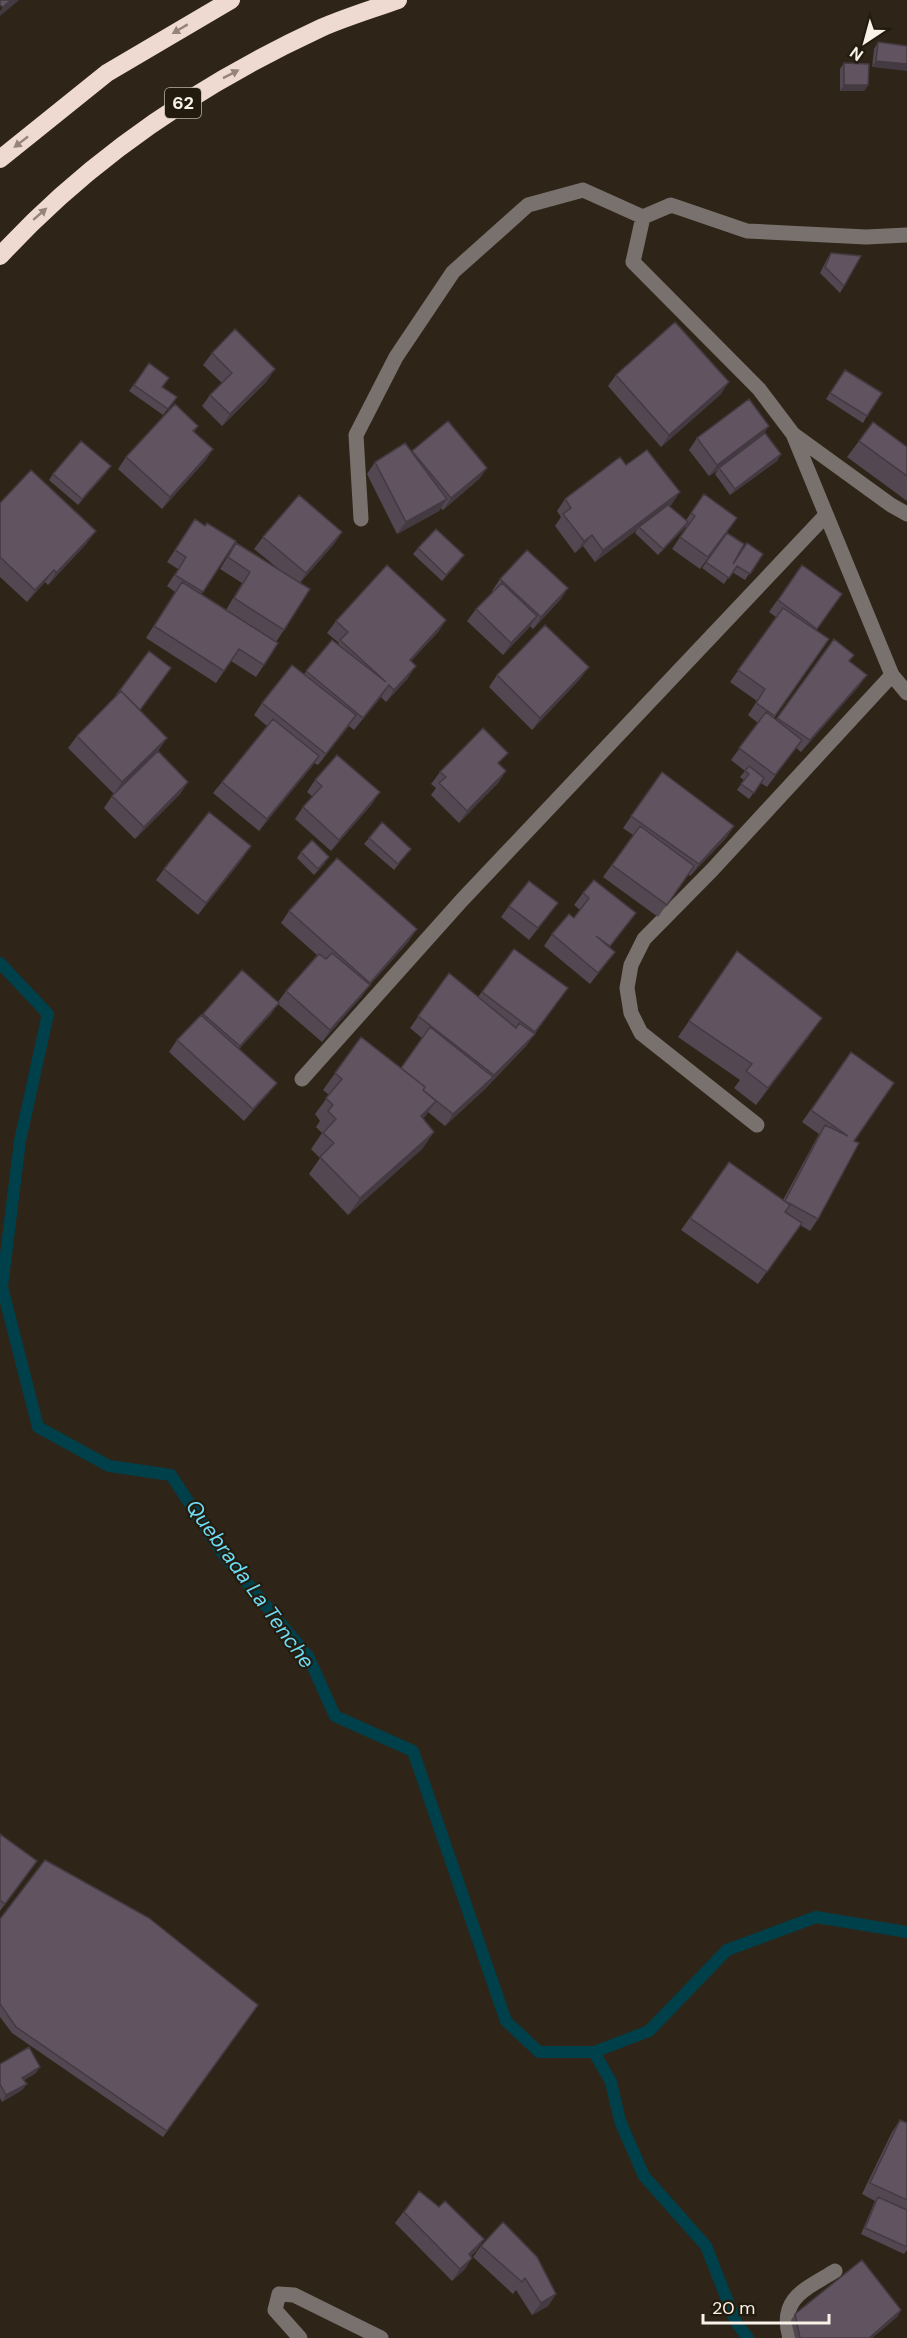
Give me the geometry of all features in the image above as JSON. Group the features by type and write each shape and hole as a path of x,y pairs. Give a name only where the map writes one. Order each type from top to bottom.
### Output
{"highway":[{"path":"0,159 107,73 231,0"},
{"name":"62","path":"0,256 31,222 120,145 218,81 322,27 398,0"}],"street":[{"path":"361,519 356,435 396,357 453,272 528,205 583,190 643,217 671,205 747,231 866,237 907,235"},
{"path":"643,217 633,262 759,389 793,434 892,675 907,693"},
{"path":"793,434 891,505 907,514"},
{"path":"302,1079 462,900 826,515"},
{"path":"757,1125 640,1033 631,1013 627,988 631,965 644,939 712,870 892,675"},
{"path":"790,2338 787,2313 795,2296 835,2271"},
{"path":"300,2338 275,2310 279,2294 294,2295 381,2338"}],"building":[{"path":"0,0 11,0 3,7 0,5"},
{"path":"878,42 907,46 907,64 876,61"},
{"path":"844,63 869,64 868,85 844,85"},
{"path":"831,253 861,256 844,286 825,267"},
{"path":"675,322 729,382 669,435 616,375"},
{"path":"235,329 275,369 230,414 210,395 232,373 212,353"},
{"path":"149,363 169,378 162,387 177,397 168,409 134,385"},
{"path":"845,370 882,393 867,416 830,393"},
{"path":"749,399 769,426 717,465 697,438"},
{"path":"175,404 198,426 193,431 213,449 170,497 126,457"},
{"path":"448,421 487,468 451,498 412,451"},
{"path":"873,422 907,447 907,476 859,441"},
{"path":"765,433 781,454 735,489 719,468"},
{"path":"81,441 111,466 82,499 53,474"},
{"path":"405,443 447,499 406,522 375,462"},
{"path":"647,450 680,492 603,550 592,535 584,541 563,514 571,508 565,499 620,457 626,465"},
{"path":"31,470 96,531 56,573 54,570 35,590 0,557 0,503"},
{"path":"704,494 737,518 708,557 680,537 695,516 691,513"},
{"path":"299,495 342,532 306,573 263,537"},
{"path":"668,505 688,522 663,549 639,527"},
{"path":"195,519 205,526 207,523 236,541 203,592 175,575 186,557 175,550"},
{"path":"436,529 464,555 446,575 418,548"},
{"path":"727,533 744,544 733,564 747,543 763,554 750,574 737,566 729,578 706,562"},
{"path":"236,543 310,589 284,630 234,598 250,572 228,557"},
{"path":"527,550 568,588 541,617 500,579"},
{"path":"387,565 446,620 410,660 416,666 394,690 389,685 363,718 306,671 332,640 386,682 340,640 348,632 336,621"},
{"path":"802,565 842,594 817,629 778,600"},
{"path":"182,582 278,643 264,665 239,649 224,671 154,626"},
{"path":"502,583 537,616 511,643 476,609"},
{"path":"783,608 829,639 775,716 756,703 765,689 738,670"},
{"path":"545,625 589,667 540,718 497,675"},
{"path":"834,639 854,655 849,661 867,675 810,740 777,718"},
{"path":"149,651 171,668 140,710 121,691 117,694"},
{"path":"292,665 356,715 326,754 262,703"},
{"path":"121,691 167,738 122,782 77,736"},
{"path":"766,712 802,740 775,775 739,748"},
{"path":"273,719 319,756 267,819 222,782"},
{"path":"483,728 508,753 498,763 506,771 467,811 439,783 446,777 440,772"},
{"path":"158,751 188,782 144,827 112,796"},
{"path":"337,755 380,792 339,840 303,807 322,786 315,780"},
{"path":"749,766 764,778 754,793 741,784 749,774 745,771"},
{"path":"662,772 734,826 699,864 631,816"},
{"path":"209,812 251,846 206,903 164,869"},
{"path":"382,822 411,849 398,864 369,838"},
{"path":"640,826 694,866 667,905 612,865"},
{"path":"312,840 329,857 318,869 301,852"},
{"path":"337,858 417,929 370,983 289,911"},
{"path":"594,880 636,913 610,946 596,936 615,952 598,973 552,934 569,914 574,918 589,898 583,893"},
{"path":"529,881 558,903 538,928 509,906"},
{"path":"514,949 568,988 535,1032 482,992"},
{"path":"737,951 822,1018 768,1088 746,1071 752,1064 689,1021"},
{"path":"332,953 370,985 330,1030 286,991 319,954 326,959"},
{"path":"242,970 279,1003 240,1046 203,1014"},
{"path":"449,973 516,1028 519,1023 535,1034 494,1075 418,1016"},
{"path":"201,1015 277,1083 253,1109 177,1040"},
{"path":"430,1027 493,1077 453,1114 423,1090 425,1087 401,1068"},
{"path":"361,1037 425,1087 423,1090 436,1101 421,1116 434,1132 360,1198 320,1157 334,1143 323,1133 336,1119 328,1111 333,1105 326,1098 342,1079 335,1073"},
{"path":"851,1052 894,1083 854,1141 859,1143 818,1219 785,1201 825,1125 848,1136 811,1110"},
{"path":"729,1162 790,1205 785,1212 802,1223 767,1272 690,1218"},
{"path":"0,1834 37,1861 5,1904 0,1900"},
{"path":"45,1860 149,1918 258,2005 167,2131 16,2027 0,2004 0,1919"},
{"path":"29,2047 40,2067 22,2078 27,2084 6,2095 0,2084 0,2064"},
{"path":"900,2120 907,2123 907,2200 870,2183"},
{"path":"419,2191 439,2207 445,2201 484,2239 469,2254 472,2258 460,2269 404,2212"},
{"path":"878,2197 907,2210 907,2247 865,2228"},
{"path":"503,2222 537,2257 556,2294 541,2303 525,2278 522,2282 481,2246"},
{"path":"862,2260 901,2310 869,2338 800,2338 795,2314"}],"waterway":[{"name":"Quebrada La Tenche","path":"0,963 48,1014 20,1141 2,1287 38,1427 109,1466 171,1475 222,1553 308,1656 335,1716 413,1751 506,2021 539,2052 594,2052 649,2031 727,1950 816,1917 907,1932"},
{"path":"594,2052 611,2082 620,2121 644,2176 706,2246 736,2322 748,2338"}]}
